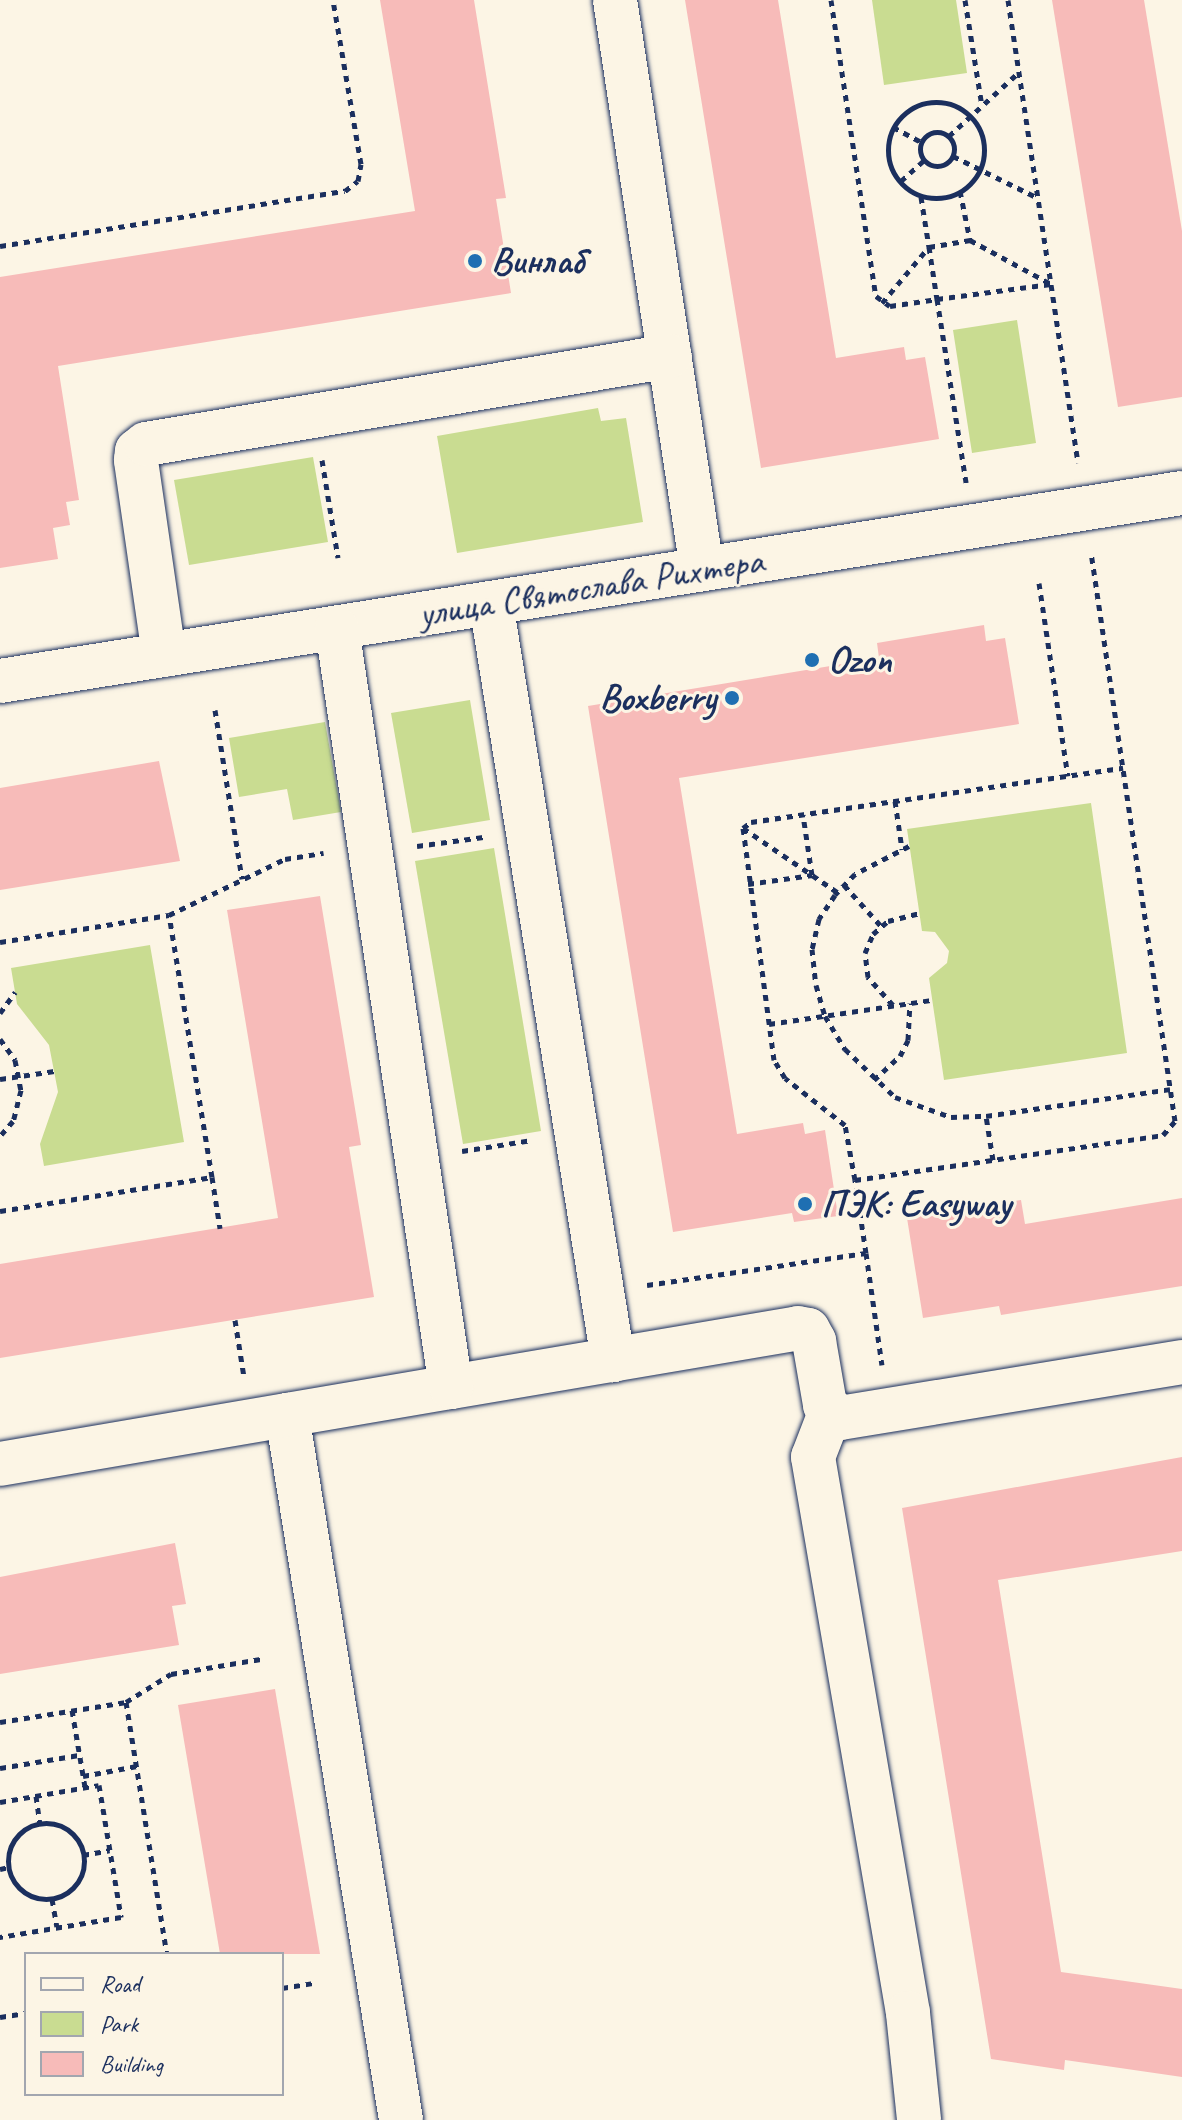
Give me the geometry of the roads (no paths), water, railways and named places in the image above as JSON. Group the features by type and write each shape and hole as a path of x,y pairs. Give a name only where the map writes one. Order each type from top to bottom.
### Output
{"street":[{"path":"615,0 702,569"},
{"path":"164,655 137,451 146,444 670,356"},
{"name":"улица Святослава Рихтера","path":"0,681 1182,493"},
{"path":"491,603 613,1360"},
{"path":"337,629 451,1387"},
{"path":"0,1464 798,1328 808,1330 814,1341 830,1413 813,1457 908,2013 919,2120"},
{"path":"830,1413 840,1418 1182,1362"},
{"path":"287,1415 401,2120"}],"place":[{"name":"Винлаб","path":"475,261"},
{"name":"Ozon","path":"812,660"},
{"name":"Boxberry","path":"732,698"},
{"name":"ПЭК: Easyway","path":"805,1204"}]}
